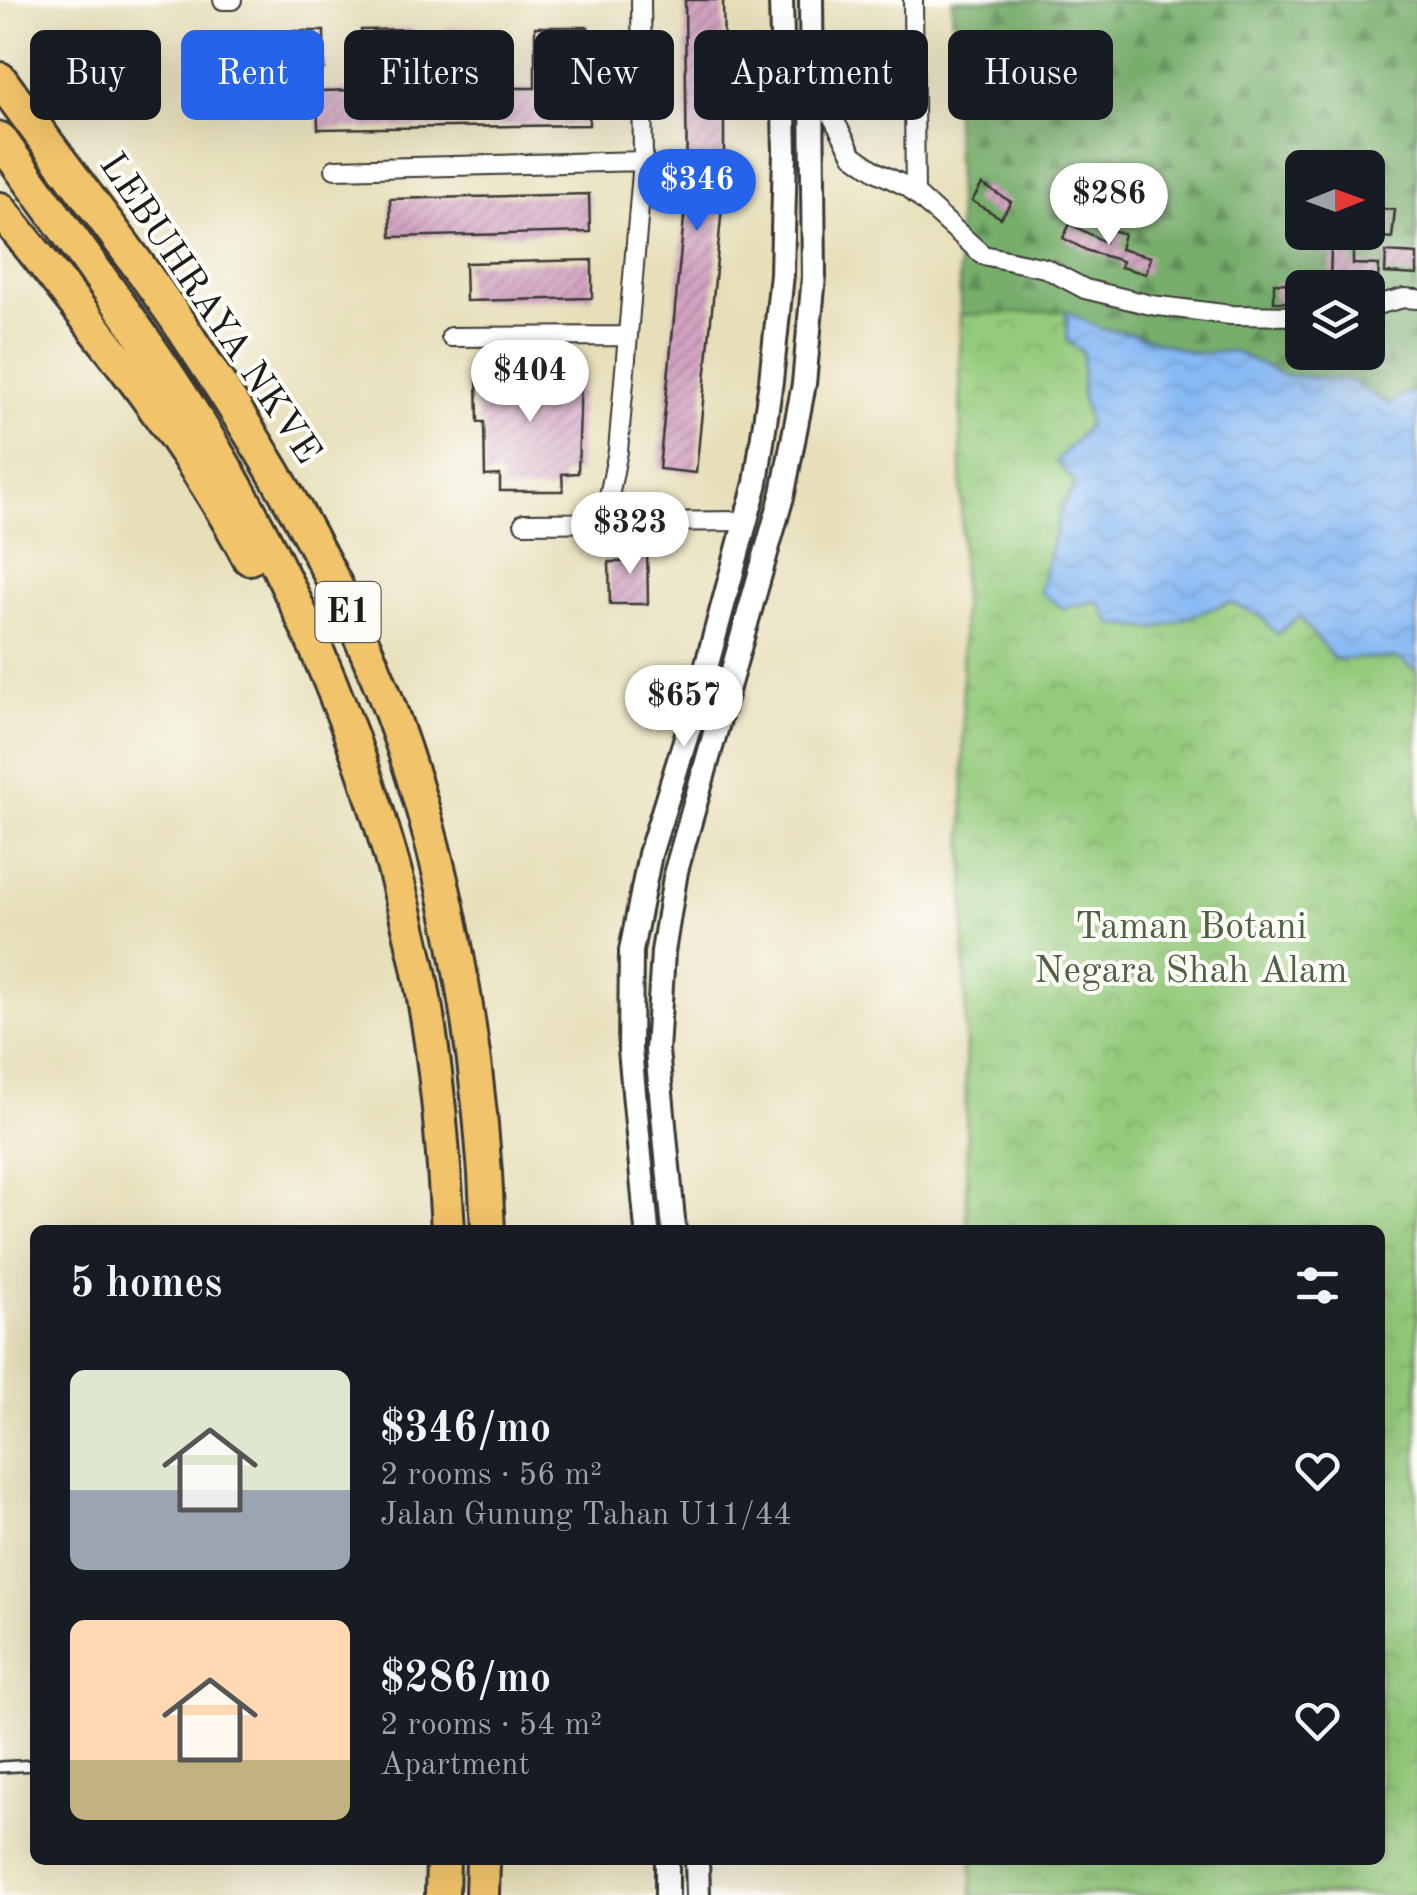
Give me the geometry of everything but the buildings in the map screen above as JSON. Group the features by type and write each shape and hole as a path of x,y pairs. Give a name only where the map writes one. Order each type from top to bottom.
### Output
{"highway":[{"path":"0,59 47,144"},
{"name":"LEBUHRAYA NKVE","path":"0,80 186,332 301,520 371,662 422,807 447,909 470,1034 488,1225"},
{"name":"LEBUHRAYA NKVE","path":"0,139 156,358 232,481 309,632 368,778 404,903 430,1045 448,1225"},
{"path":"0,209 182,448 241,543 368,778"},
{"path":"442,1895 444,1865"},
{"path":"482,1895 483,1865"}],"street":[{"path":"223,0 232,0"},
{"path":"604,522 618,450 643,161 641,0"},
{"path":"647,1225 630,1050 630,951 650,854 696,705 756,483 782,274 782,0"},
{"path":"811,0 811,30"},
{"path":"913,0 914,194"},
{"path":"674,1225 658,1051 663,952 676,871 783,492 804,384 814,276 812,120"},
{"path":"834,120 853,155 914,194 983,255 1045,268 1086,289 1151,305 1230,315 1285,316"},
{"path":"335,169 643,161"},
{"path":"1385,303 1417,299"},
{"path":"450,337 628,336"},
{"path":"524,523 745,521"},
{"path":"667,1865 667,1895"},
{"path":"698,1865 698,1895"}],"lane":[{"path":"0,1766 30,1765"}],"green space":[{"name":"Taman Botani Negara Shah Alam","path":"952,0 1417,0 1417,392 1405,394 1391,405 1349,380 1283,375 1233,351 1195,354 1130,333 1101,329 1070,447 1417,671 1417,1895 972,1895 972,1865 1385,1865 1385,1225 967,1225 955,120 1113,120 1113,30 953,30"},
{"name":"Taman Botani Negara Shah Alam","path":"1066,311 1068,342 1083,352 1082,396 1089,424 1057,462 1076,483 1061,508 1040,592 1063,608 1098,601 1112,624 1155,629 1230,602 1260,616 1277,634 1299,616 1334,659 1398,658 1417,671 1417,1895 972,1895 972,1865 1385,1865 1385,1225 967,1225 960,315"}],"water":[{"path":"1066,311 1101,329 1130,333 1195,354 1233,351 1283,375 1349,380 1390,405 1405,394 1417,392 1417,671 1398,658 1334,659 1299,616 1277,634 1260,616 1230,602 1155,629 1112,624 1098,601 1063,608 1040,592 1061,508 1076,483 1056,462 1089,424 1082,396 1083,352 1068,342"}]}
